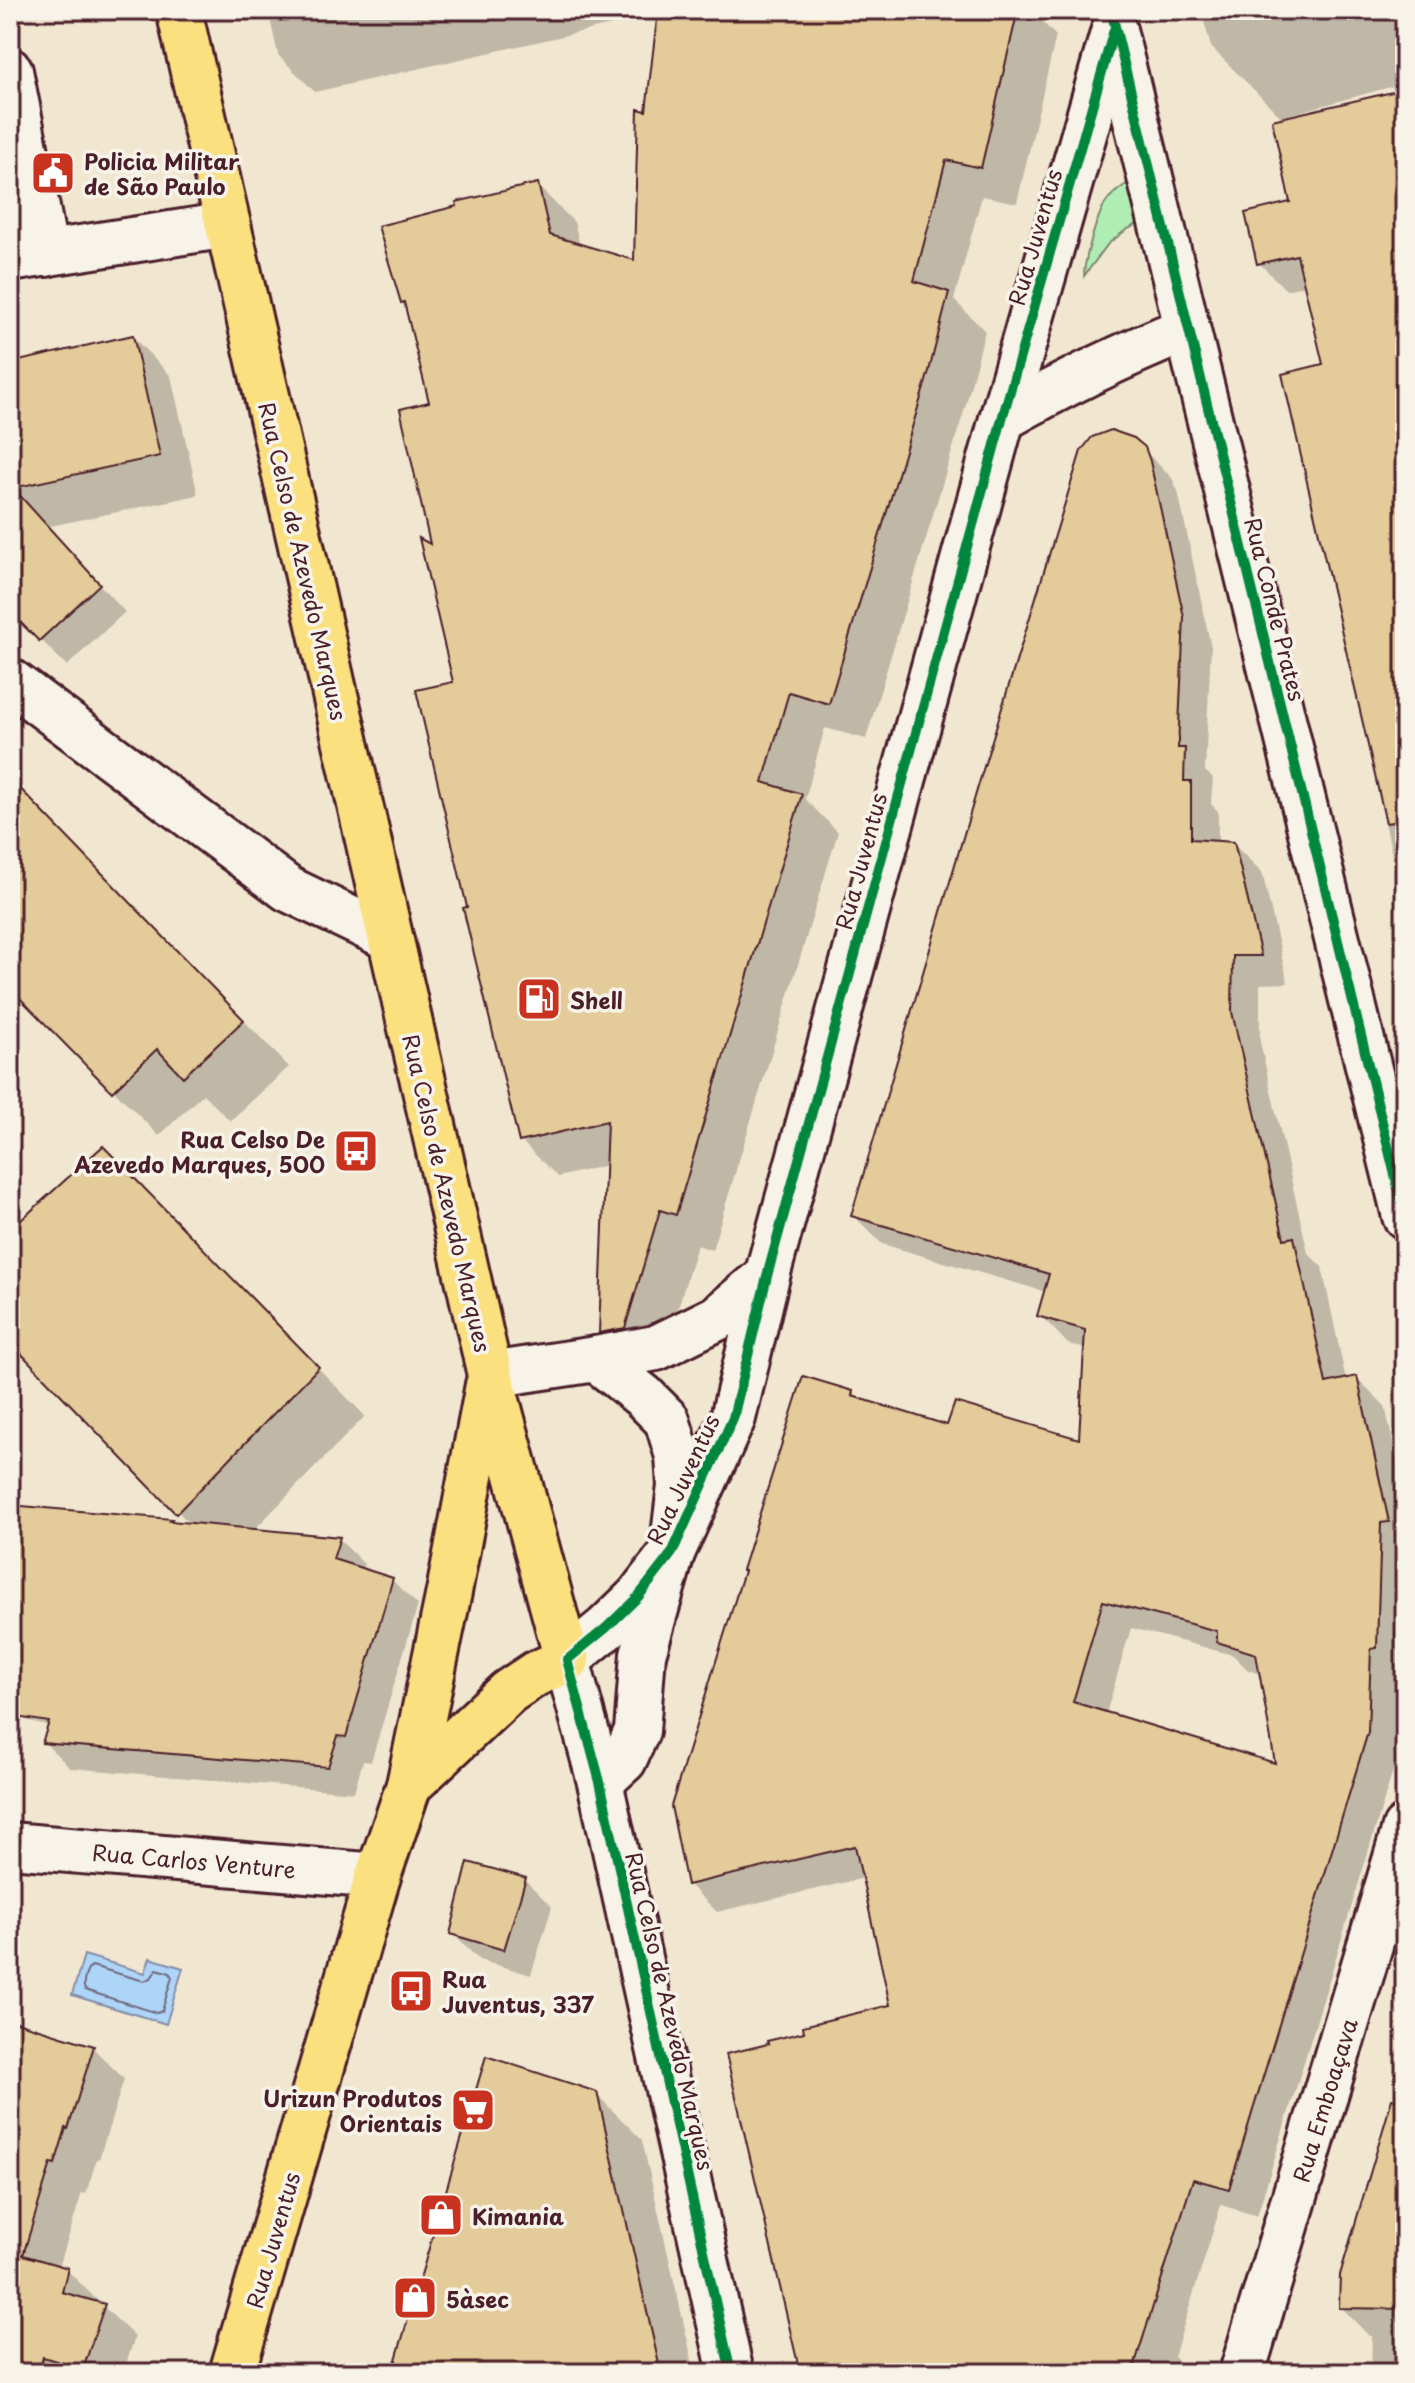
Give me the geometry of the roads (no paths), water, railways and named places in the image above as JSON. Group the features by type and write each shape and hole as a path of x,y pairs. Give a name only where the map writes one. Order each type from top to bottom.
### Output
{"main road":[{"name":"Rua Celso de Azevedo Marques","path":"179,10 490,1375 567,1660"},
{"name":"Rua Juventus","path":"232,2373 378,1876 409,1785 490,1375"},
{"name":"Rua Juventus","path":"409,1785 508,1692 535,1674 567,1660"}],"street":[{"name":"Rua Conde Prates","path":"1112,20 1405,1216"},
{"name":"Rua Juventus","path":"567,1660 638,1597 672,1553 733,1418 767,1276 1112,20"},
{"path":"10,71 28,257 228,225"},
{"path":"1002,419 1058,386 1187,329"},
{"path":"10,681 288,889 390,938"},
{"path":"490,1375 656,1348 717,1318 767,1276"},
{"path":"596,1359 643,1396 667,1420 678,1456 680,1486 672,1553 643,1654 637,1731 624,1760 600,1782"},
{"name":"Rua Celso de Azevedo Marques","path":"567,1660 600,1782 731,2373"},
{"name":"Rua Emboaçava","path":"1242,2373 1405,1828"},
{"name":"Rua Carlos Venture","path":"10,1845 378,1876"}],"water":[{"path":"84,1955 145,1973 150,1958 183,1968 166,2024 72,1995"}],"place":[{"name":"Policia Militar de São Paulo","path":"53,173"},
{"name":"Shell","path":"539,999"},
{"name":"Rua Celso De Azevedo Marques, 500","path":"356,1151"},
{"name":"Rua Juventus, 337","path":"411,1991"},
{"name":"Urizun Produtos Orientais","path":"473,2110"},
{"name":"Kimania","path":"441,2215"},
{"name":"5àsec","path":"415,2298"}]}
